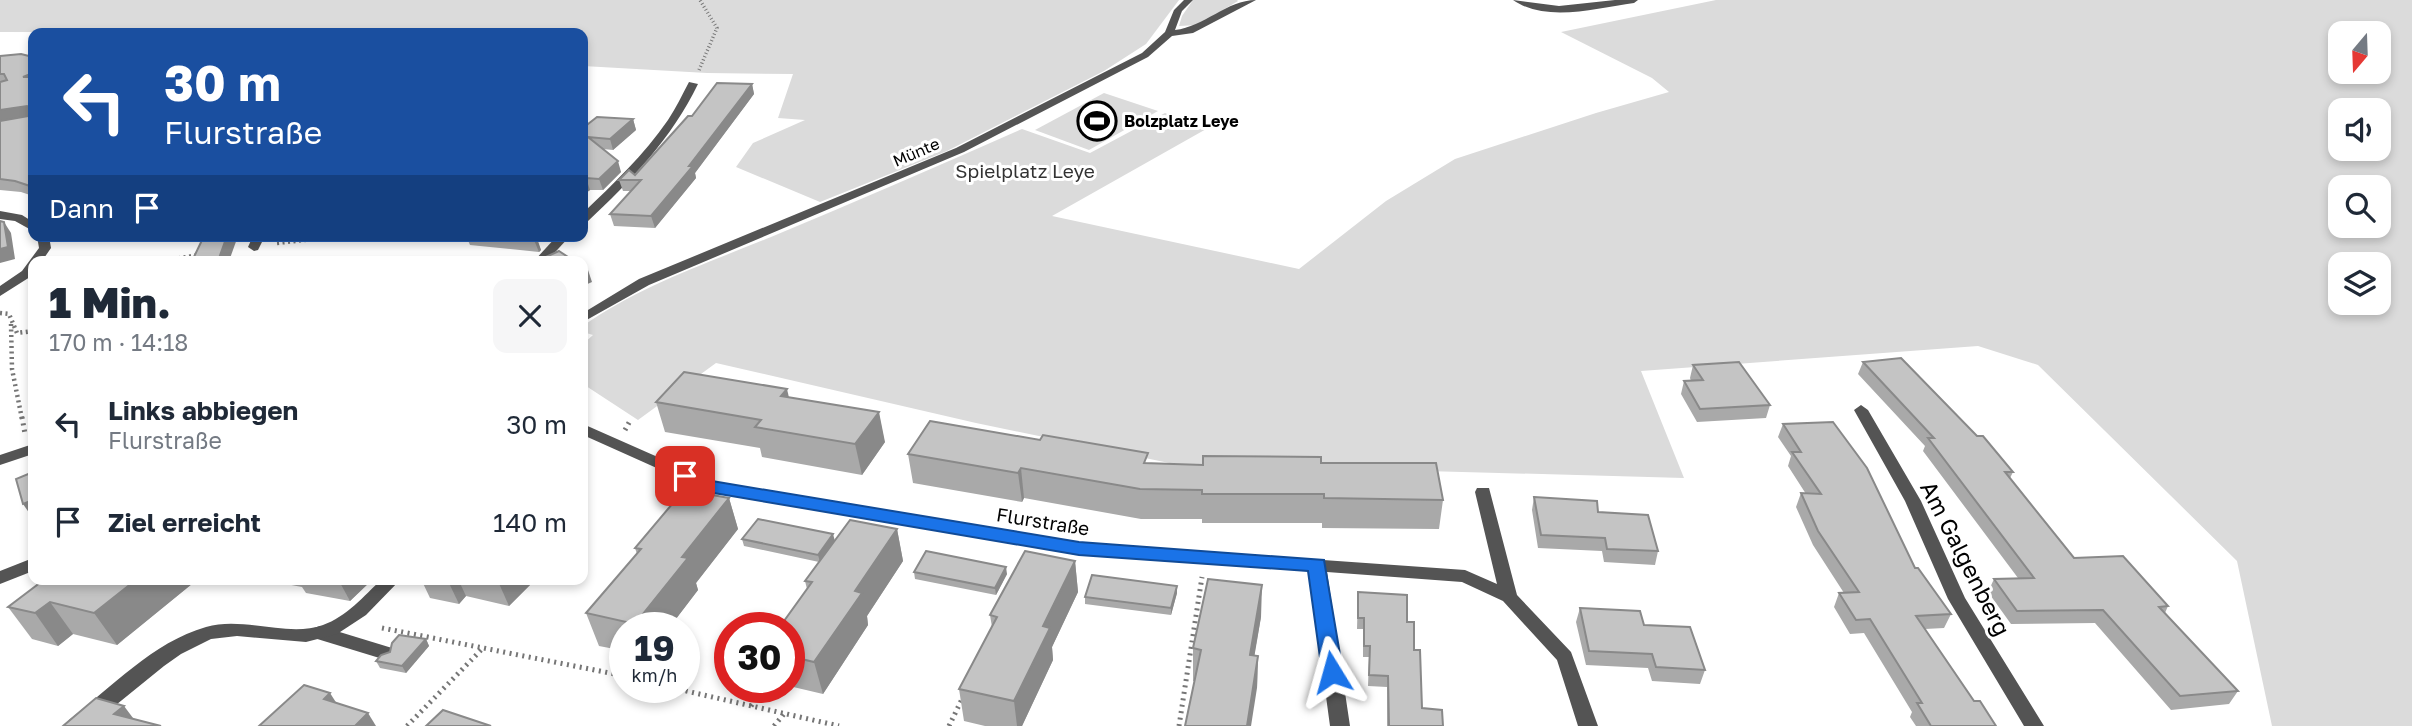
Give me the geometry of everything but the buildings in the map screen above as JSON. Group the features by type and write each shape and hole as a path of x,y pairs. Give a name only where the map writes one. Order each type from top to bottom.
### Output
{"street":[{"path":"1169,33 1178,10 1189,0"},
{"name":"Münte","path":"588,314 644,282 960,150 1145,55 1169,33 1190,31 1252,0"},
{"path":"1517,0 1538,8 1559,8 1634,0"},
{"path":"588,214 645,155 680,113 693,84"},
{"path":"0,215 18,218 28,224"},
{"path":"545,256 559,242"},
{"path":"0,292 28,271"},
{"name":"Am Galgenberg","path":"1861,410 1913,501 1957,599 2034,726"},
{"name":"Flurstraße","path":"588,431 708,486 1079,549 1465,576 1509,597 1565,657 1588,726"},
{"path":"0,460 28,446"},
{"name":"Flurstraße","path":"1483,492 1509,597"},
{"path":"1317,565 1340,726"},
{"path":"0,578 28,566"},
{"path":"320,633 346,622 386,585"},
{"path":"76,726 172,651 206,634 237,628 281,634 320,633 387,653"}],"path":[{"path":"693,84 717,28 700,0"},
{"path":"196,256 203,255"},
{"path":"0,313 9,314 12,369 28,441"},
{"path":"11,324 17,333 28,332"},
{"path":"625,430 631,419"},
{"path":"1179,726 1205,559"},
{"path":"346,622 554,660 609,673"},
{"path":"407,726 483,648"},
{"path":"948,726 967,689"},
{"path":"700,694 839,726"},
{"path":"774,726 784,714"}],"green space":[{"path":"0,0 1179,0 1146,44 1104,71 947,151 820,202 736,167 753,143 805,120 778,118 793,74 707,73 588,66 588,28 28,28 28,32 0,32"},
{"path":"1193,0 1238,1 1198,25 1179,26"},
{"name":"Spielplatz Leye","path":"1716,0 2412,0 2412,726 2272,726 2237,561 2038,365 1978,346 1641,371 1684,478 1174,464 976,423 716,363 638,420 588,387 588,340 593,335 588,334 588,323 605,312 674,276 834,211 1022,129 1090,153 1165,113 1208,128 1052,216 1299,269 1386,201 1455,159 1669,92 1652,78 1561,32"},
{"name":"Bolzplatz Leye","path":"1104,93 1158,111 1089,150 1035,130"}],"place":[{"name":"Bolzplatz Leye","path":"1097,121"}],"route":[{"path":"685,476 708,486 1079,549 1317,565 1332,672"}]}
